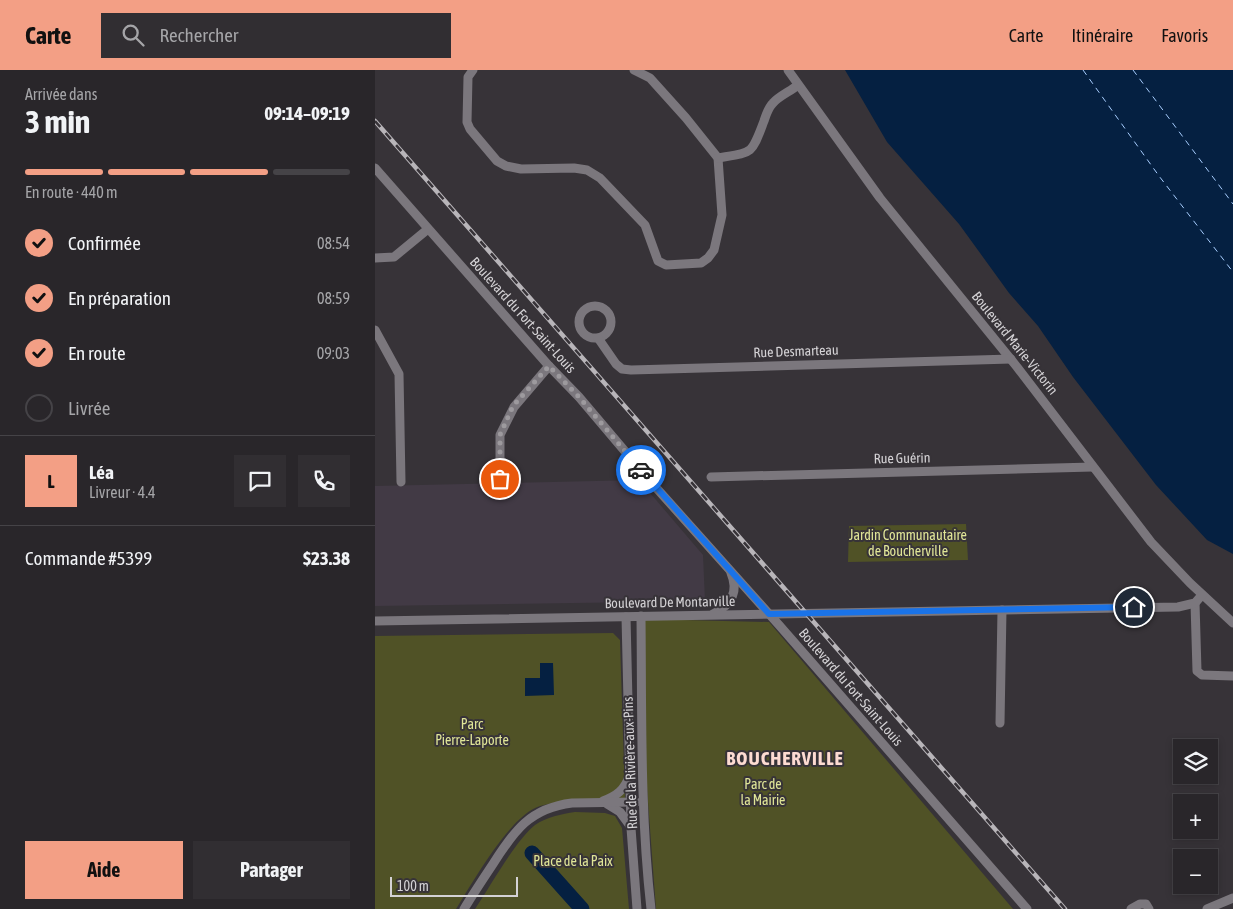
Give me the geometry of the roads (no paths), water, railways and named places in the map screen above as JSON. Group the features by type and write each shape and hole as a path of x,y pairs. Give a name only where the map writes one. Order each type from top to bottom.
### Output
{"street":[{"path":"473,70 468,77 467,122 470,129 497,161 506,166 521,169 574,168 587,170 600,178 645,225 658,261 666,265 701,263 714,250 722,214 718,158 686,118 650,78 634,70"},
{"name":"Boulevard Marie-Victorin","path":"788,70 880,198 1011,359 1151,542 1202,596 1233,623"},
{"path":"718,158 749,152 754,147 767,112 773,103 799,86"},
{"name":"Boulevard du Fort-Saint-Louis","path":"375,168 549,366 579,397 651,482 1027,909"},
{"path":"375,258 394,257 428,228"},
{"path":"375,330 399,374 401,482"},
{"name":"Rue Desmarteau","path":"598,338 616,364 622,369 631,370 1011,359"},
{"path":"500,479 500,435 513,406 549,366"},
{"name":"Rue Guérin","path":"711,476 1093,466"},
{"path":"710,615 724,608 733,597 735,584 729,569"},
{"path":"1202,596 1195,603 1197,671 1202,675 1233,676"},
{"name":"Boulevard De Montarville","path":"375,621 1178,607 1195,603"},
{"path":"1000,723 1001,610"},
{"name":"Rue de la Rivière-aux-Pins","path":"626,616 631,828 637,909"},
{"name":"Rue de la Rivière-aux-Pins","path":"641,616 646,863 651,909"},
{"path":"598,803 617,794 622,789 628,780 631,769"},
{"path":"464,909 510,837 520,826 541,812 551,807 572,803 644,802"},
{"path":"598,803 615,808 625,817 631,828"},
{"path":"1207,909 1233,898"},
{"path":"1131,909 1142,904 1146,904 1149,909"}],"water":[{"path":"845,70 1233,70 1233,554 1207,540 1156,485 1073,377 1038,326 1009,293 959,224 887,142"},
{"path":"540,663 553,663 554,695 525,696 525,678 540,678"}],"waterway":[{"path":"532,853 582,909"}],"railway":[{"path":"375,121 1065,909"}],"district":[{"name":"BOUCHERVILLE","path":"785,758"}],"park label":[{"name":"Jardin Communautaire de Boucherville","path":"908,544"},
{"name":"Parc Pierre-Laporte","path":"472,732"},
{"name":"Parc de la Mairie","path":"763,792"},
{"name":"Place de la Paix","path":"573,861"}]}
